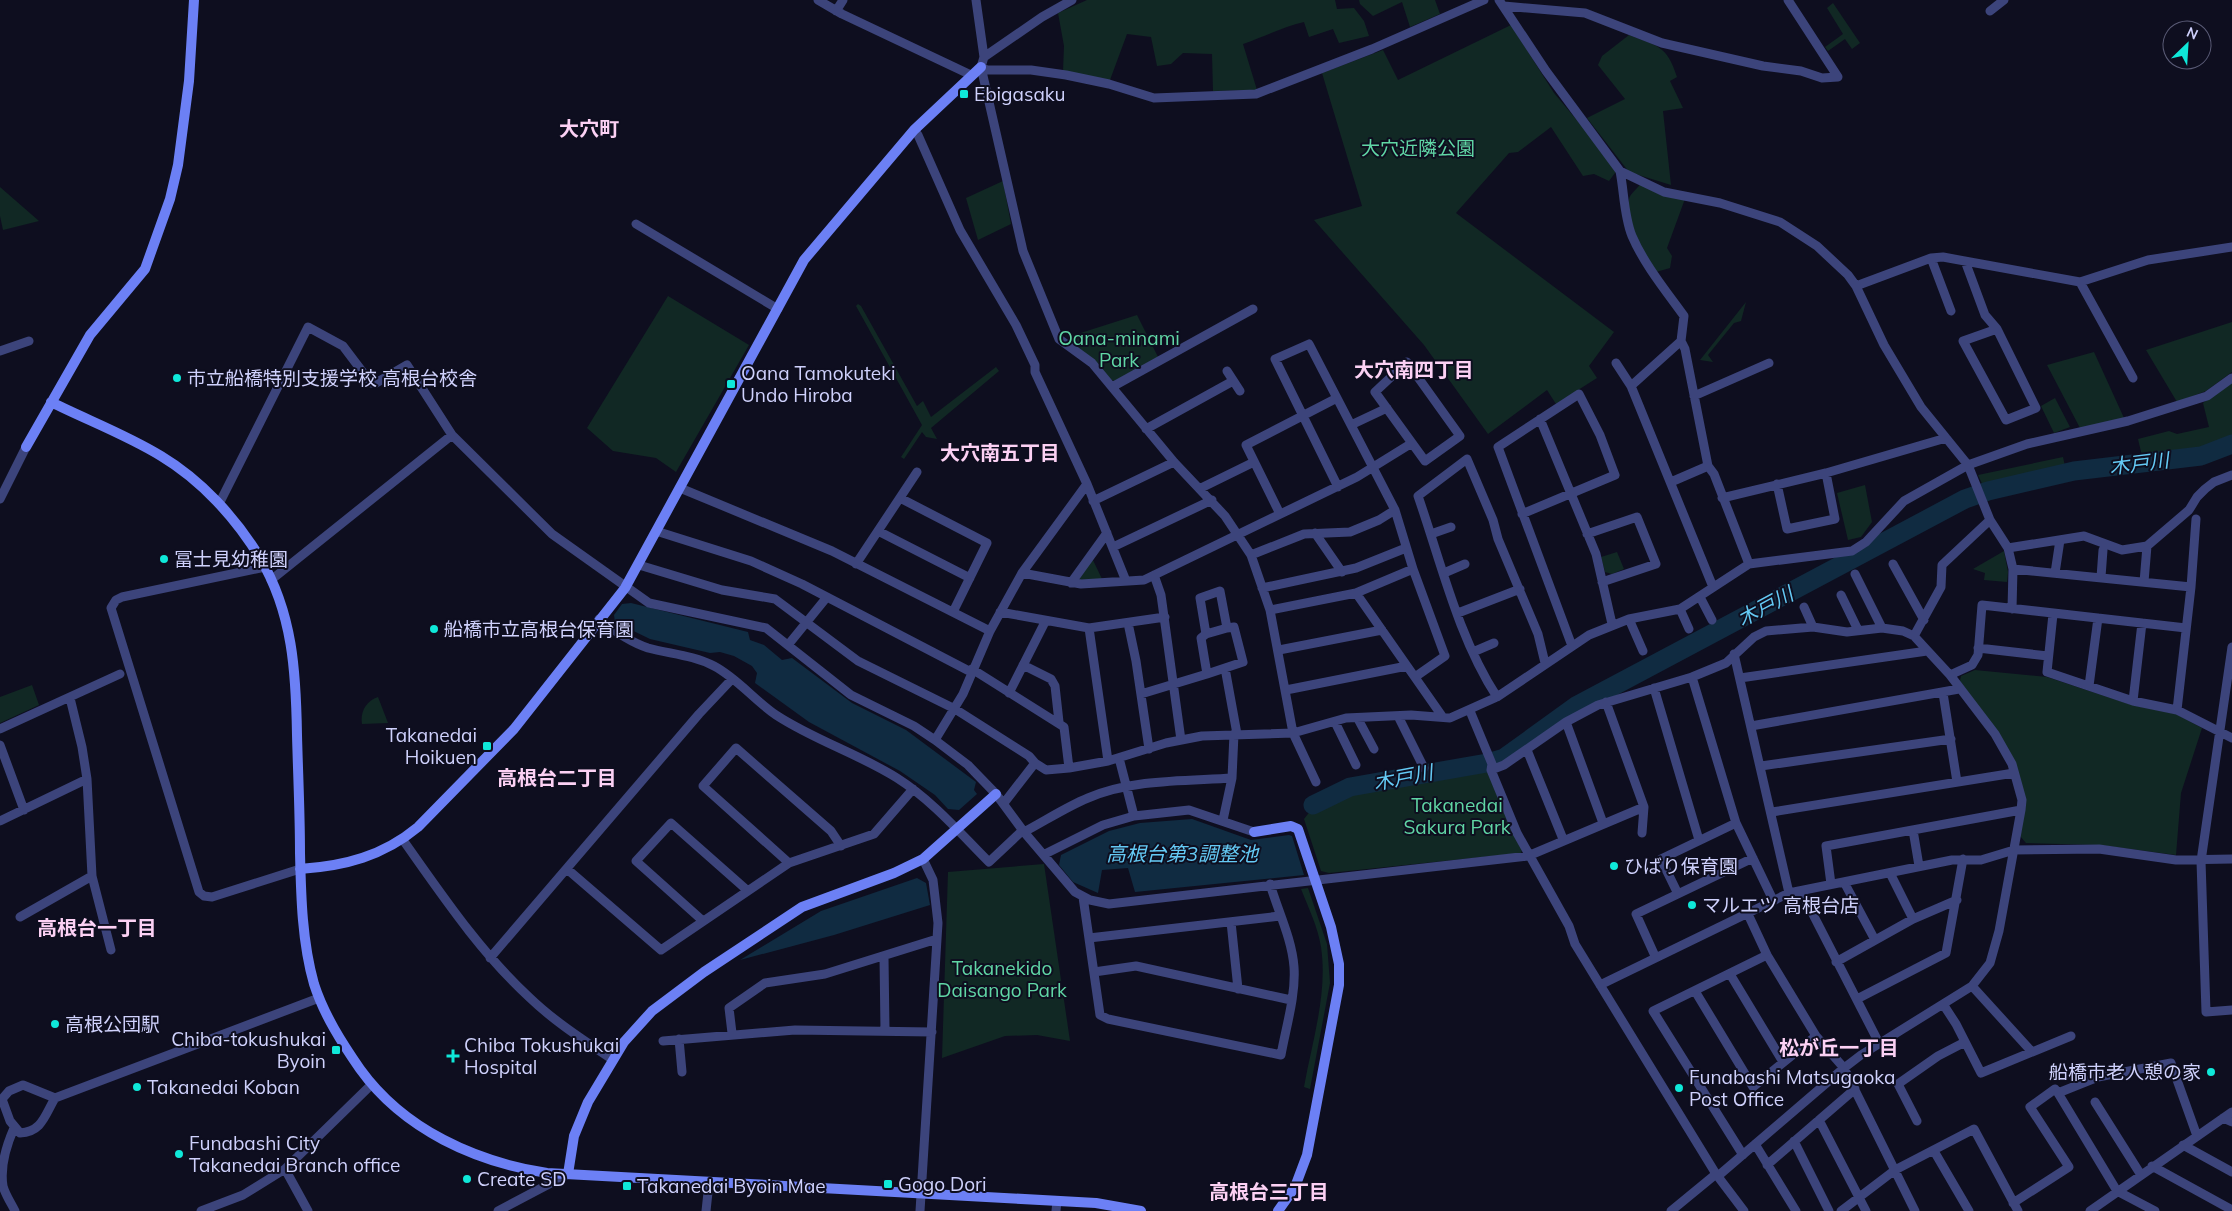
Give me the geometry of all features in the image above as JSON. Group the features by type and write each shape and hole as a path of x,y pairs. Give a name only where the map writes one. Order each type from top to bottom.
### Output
{"street":[{"path":"0,499 26,447 90,335 102,319 140,278 170,198 182,138 194,0"},
{"path":"818,0 836,11 971,75"},
{"path":"836,11 844,0"},
{"path":"976,0 982,62 1023,251 1059,339 1092,363 1174,462 1212,500 1239,535 1251,555 1270,610 1293,733 1316,782"},
{"path":"265,567 122,597 116,600 111,608 199,892 204,896 212,896 300,869 345,864 375,854 403,840 418,828 514,729 625,588 804,260 914,130 982,62 1042,17 1072,0"},
{"path":"982,62 987,70 1031,70 1066,75 1109,84 1154,98 1256,94 1372,49 1484,0"},
{"path":"1501,3 1585,13 1670,45 1764,66 1800,71 1822,78 1838,77 1788,0"},
{"path":"1990,11 2004,0"},
{"path":"1501,3 1546,71 1620,171 1664,192 1720,203 1780,222 1798,232 1830,256 1856,286 1884,345 1922,407 1968,465 1990,520 2008,548 2013,569 2012,609"},
{"path":"914,130 918,135 960,230 1016,325 1035,372 1087,484 1126,581"},
{"path":"1620,171 1627,219 1632,236 1652,270 1684,316 1681,341 1708,466 1714,474 1750,564"},
{"path":"636,224 778,309"},
{"path":"1856,286 1931,258 1943,257 2080,282 2148,260 2232,247"},
{"path":"1931,258 1951,311"},
{"path":"1965,261 1985,315 1997,328 2036,408 2006,420 1963,341 1997,328"},
{"path":"2080,282 2133,378"},
{"path":"1112,386 1253,309"},
{"path":"219,504 308,328 343,346 371,383 376,383 407,365 452,435 552,534 648,603 766,628 851,694 914,726 935,740 968,765 996,794 1070,886 1083,897 1098,903 1108,904 1528,856 1563,839 1644,807"},
{"path":"0,351 29,341"},
{"path":"1631,386 1681,341"},
{"path":"1338,486 1275,359 1309,344 1395,510 1413,569 1445,656 1415,677"},
{"path":"1408,362 1460,436 1425,461 1387,408 1375,392 1408,362"},
{"path":"1616,363 1631,386 1713,587"},
{"path":"1694,396 1770,363"},
{"path":"1227,371 1240,391"},
{"path":"639,564 722,590 775,599 858,661 955,709 1029,756 1035,763 1046,770 1069,768 1108,761 1181,740 1202,736 1293,733 1346,718 1442,716 1450,718 1470,711 1497,697 1589,635 1612,624 1629,619 1680,609 1750,564 1852,551 1866,542 1904,501 1968,465 2026,444 2128,421 2207,396 2232,378"},
{"path":"1146,429 1233,381"},
{"path":"1522,514 1615,475 1600,435 1579,394 1498,447 1522,514 1572,646"},
{"path":"1280,514 1246,445 1337,398"},
{"path":"51,402 161,456 219,504 250,542 272,580 290,631 296,676 300,869 307,953 319,998 346,1049 371,1084 403,1114 453,1145 505,1165 547,1173 920,1194 1057,1206 1096,1203 1141,1211"},
{"path":"1351,425 1387,408"},
{"path":"1540,419 1596,554 1612,624"},
{"path":"272,580 452,435"},
{"path":"1722,498 1826,473 1946,438"},
{"path":"1022,573 1071,583 1144,580 1338,486 1373,468 1412,443"},
{"path":"1497,697 1485,679 1473,652 1418,496 1467,459 1538,634 1546,663"},
{"path":"1093,500 1174,462"},
{"path":"1201,488 1254,462"},
{"path":"1671,482 1708,466"},
{"path":"856,564 917,472"},
{"path":"1777,484 1787,530 1835,518 1826,473"},
{"path":"2008,548 2084,536 2122,550 2147,546 2189,510 2197,497 2205,489 2214,482 2232,475"},
{"path":"935,740 955,709 990,631 1022,573 1087,484"},
{"path":"680,488 856,564 990,631"},
{"path":"900,498 987,543 953,612"},
{"path":"1113,546 1212,500"},
{"path":"1251,555 1304,534 1350,532 1379,520 1395,510"},
{"path":"1587,534 1637,517 1656,564 1602,582"},
{"path":"2177,710 2191,587 2196,519"},
{"path":"1914,636 1941,587 1942,565 1990,520"},
{"path":"1431,534 1451,527"},
{"path":"656,531 751,561 827,597 972,671 1064,727 1069,768"},
{"path":"878,531 970,578"},
{"path":"1071,583 1107,533"},
{"path":"1315,533 1342,572"},
{"path":"2055,573 2060,540"},
{"path":"2144,582 2147,546"},
{"path":"1262,588 1342,572 1406,548"},
{"path":"2101,578 2103,550"},
{"path":"1444,573 1465,564"},
{"path":"1893,564 1924,620"},
{"path":"1270,610 1356,593 1413,569"},
{"path":"2013,569 2191,587"},
{"path":"1855,574 1882,628"},
{"path":"1154,575 1161,595 1165,617 1181,740"},
{"path":"1458,613 1520,589"},
{"path":"1206,634 1200,598 1220,590 1227,628"},
{"path":"1356,593 1442,716"},
{"path":"1841,595 1858,630"},
{"path":"788,646 827,597"},
{"path":"1700,597 1712,620"},
{"path":"1950,675 1972,665 1978,655 1982,605 2186,628"},
{"path":"1804,607 1813,626"},
{"path":"1680,609 1689,629"},
{"path":"1000,612 1045,622 1089,628 1165,617"},
{"path":"2053,614 2047,672 2133,701 2177,710 2232,738"},
{"path":"2089,686 2098,618"},
{"path":"599,619 613,631 637,643 702,660 732,679 762,704 794,726 896,777 944,814 956,830 990,862 1024,831 1089,798 1127,787 1155,782 1232,778"},
{"path":"1629,619 1643,651"},
{"path":"1009,693 1045,622"},
{"path":"1128,623 1149,749"},
{"path":"2133,701 2142,623"},
{"path":"1491,764 1504,765 1566,722 1606,702 1692,677 1726,662 1766,631 1813,626 1835,632 1882,628 1903,631 1914,636 1950,675 2006,751 2022,800 1995,948 1990,962 1972,986 1879,1043 1844,1068 1743,1155 1671,1211"},
{"path":"1141,694 1173,685 1207,674 1243,662 1234,627 1206,634 1201,638 1207,674"},
{"path":"1089,628 1108,761"},
{"path":"1278,650 1382,630"},
{"path":"1473,652 1494,643"},
{"path":"2232,647 2201,861 2206,1012 2232,1010"},
{"path":"1978,648 2048,656"},
{"path":"1740,678 1927,650"},
{"path":"1734,654 1772,812 1789,893"},
{"path":"1023,665 1051,678 1055,686 1058,722"},
{"path":"1286,690 1407,666"},
{"path":"1223,820 1232,778 1236,734 1225,668"},
{"path":"0,729 120,674"},
{"path":"1692,677 1736,823 1773,900"},
{"path":"490,958 699,714 732,679"},
{"path":"1654,688 1698,840"},
{"path":"1751,726 1959,689"},
{"path":"1943,693 1957,782"},
{"path":"70,698 82,747 86,779 92,876 112,950"},
{"path":"1606,702 1644,807 1642,833"},
{"path":"1470,711 1528,856 1569,926 1575,944 1717,1175 1744,1211"},
{"path":"1398,716 1424,768"},
{"path":"1358,718 1374,749"},
{"path":"1335,722 1356,765"},
{"path":"1566,722 1603,823"},
{"path":"1760,766 1951,738"},
{"path":"0,745 24,810"},
{"path":"789,863 703,786 736,748 831,831 841,846"},
{"path":"1527,750 1563,839"},
{"path":"1119,758 1134,816"},
{"path":"1004,803 1035,763"},
{"path":"1772,812 2014,772"},
{"path":"0,822 86,779"},
{"path":"567,868 661,950 789,863 874,834 913,789"},
{"path":"568,1174 578,1124 588,1102 630,1034 652,1011 704,972 796,910 815,900 900,871 923,859 996,794"},
{"path":"1045,854 1103,825 1134,816 1189,810 1254,832 1295,826 1316,880 1335,943 1339,964 1337,998 1307,1155 1294,1188 1278,1211"},
{"path":"1831,884 1826,846 2021,810"},
{"path":"703,921 636,861 671,823 748,891"},
{"path":"1678,894 1662,859 1736,823"},
{"path":"1912,830 1919,866"},
{"path":"403,840 449,905 490,958 531,999 613,1060"},
{"path":"1600,985 1655,956 1789,893 1919,866 1963,859 1981,860 2014,850 2099,850 2176,860 2232,859"},
{"path":"1655,956 1636,914 1753,858"},
{"path":"920,1211 937,939 933,880 923,859"},
{"path":"1856,999 1946,953 1963,859"},
{"path":"1890,873 1913,919"},
{"path":"20,917 92,876"},
{"path":"1844,882 1875,940"},
{"path":"1083,897 1100,1015 1108,1019 1281,1055 1291,1000 1294,966 1291,947 1270,884"},
{"path":"1801,891 1879,1043"},
{"path":"1836,962 1913,919 1957,900"},
{"path":"1747,912 1768,955 1816,1036 1844,1068 1915,1211"},
{"path":"1089,938 1280,916"},
{"path":"1230,922 1238,989"},
{"path":"732,1034 729,1008 765,983 825,974 937,939"},
{"path":"1743,1155 1653,1011 1768,955"},
{"path":"884,957 885,1030"},
{"path":"1094,972 1136,966 1291,1000"},
{"path":"1730,974 1784,1062"},
{"path":"1972,986 2032,1052"},
{"path":"1694,991 1753,1087 1816,1036"},
{"path":"17,1131 30,1133 42,1124 55,1098 319,998"},
{"path":"1943,1004 1966,1042 1981,1073 2071,1036"},
{"path":"663,1041 795,1030 932,1032"},
{"path":"679,1039 682,1072"},
{"path":"1917,1121 1898,1084 1938,1056 1966,1042"},
{"path":"2058,1093 2098,1077 2171,1063 2197,1136"},
{"path":"201,1211 243,1195 285,1169 371,1084"},
{"path":"17,1131 1,1097 23,1085 55,1098"},
{"path":"1767,1165 1855,1089"},
{"path":"1841,1211 1895,1170 1934,1151 1974,1128 2015,1207 2068,1167 2030,1107 2055,1089 2117,1191 2155,1211"},
{"path":"39,1092 49,1108"},
{"path":"2095,1102 2141,1175"},
{"path":"2090,1211 2232,1112"},
{"path":"2223,1118 2232,1122"},
{"path":"1819,1120 1866,1211"},
{"path":"15,1211 3,1185 3,1166 9,1142 17,1131"},
{"path":"1794,1141 1829,1211"},
{"path":"1755,1144 1796,1211"},
{"path":"2183,1145 2232,1172"},
{"path":"1934,1151 1969,1211"},
{"path":"2152,1166 2232,1210"},
{"path":"285,1169 308,1211"},
{"path":"498,1211 568,1174"},
{"path":"706,1211 709,1183"}],"green space":[{"path":"1087,0 1335,0 1337,9 1354,8 1364,21 1369,36 1339,43 1333,29 1309,37 1304,22 1288,27 1243,44 1257,90 1213,91 1212,54 1183,53 1171,64 1157,66 1151,37 1127,34 1110,80 1063,71 1064,46 1058,13"},
{"path":"1359,0 1435,0 1440,14 1410,27 1402,2 1373,16 1360,4"},
{"path":"1833,3 1860,43 1852,49 1845,39 1828,51 1825,47 1843,34 1827,8"},
{"name":"大穴近隣公園","path":"1511,25 1554,93 1618,169 1609,181 1594,174 1583,176 1551,127 1518,152 1509,153 1456,213 1614,332 1589,366 1597,378 1556,404 1547,390 1488,434 1424,345 1314,220 1362,206 1322,73 1383,50 1398,80"},
{"path":"1629,35 1660,48 1669,58 1677,77 1670,81 1683,108 1663,111 1671,185 1629,172 1587,118 1625,99 1598,65 1602,56"},
{"path":"1003,181 1011,224 978,240 966,198"},
{"path":"1641,183 1686,196 1667,248 1672,256 1670,268 1656,272 1640,246 1629,219 1629,199"},
{"path":"0,187 39,221 3,230 0,216"},
{"path":"668,296 749,345 676,472 656,458 613,451 587,428"},
{"path":"1746,302 1741,321 1734,323 1708,355 1713,362 1700,360"},
{"path":"858,304 861,306 917,406 923,401 931,417 996,367 999,371 931,428 937,439 926,437 922,432 904,459 901,457 922,425 856,306"},
{"name":"Oana-minami Park","path":"1137,315 1158,357 1115,381 1110,380 1094,361 1069,341 1068,337"},
{"path":"2232,322 2232,372 2206,391 2177,402 2146,350"},
{"path":"2094,352 2124,418 2080,428 2047,365"},
{"path":"2232,381 2232,437 2197,451 2142,456 2138,439 2169,431 2177,434 2209,427 2203,403"},
{"path":"2055,398 2070,427 2054,433 2041,406"},
{"path":"2063,457 2066,471 1984,488 1978,475"},
{"path":"1865,485 1872,522 1861,537 1848,540 1837,493"},
{"path":"2004,551 2008,572 2007,582 1984,580 1985,573 1973,569"},
{"path":"1617,552 1624,569 1612,574 1605,572 1601,557"},
{"path":"1092,558 1102,579 1081,581 1079,577"},
{"path":"1975,670 2047,677 2132,705 2176,714 2202,728 2181,793 2176,855 2100,845 2026,843 2020,836 2017,771 1960,681 1961,676"},
{"path":"32,685 39,705 0,723 0,697"},
{"path":"378,697 388,723 362,724 362,715 367,704"},
{"name":"Takanedai Sakura Park","path":"1485,766 1513,834 1522,850 1521,853 1329,873 1321,871 1304,819 1315,805 1351,790"},
{"name":"Takanekido Daisango Park","path":"1044,864 1070,1041 1037,1035 1005,1036 942,1058 948,872"},
{"path":"1308,888 1327,944 1330,983 1310,1089 1304,1087 1321,1000 1323,964 1318,932 1301,889"}],"water":[{"path":"631,603 748,632 750,640 764,645 782,660 792,658 852,703 906,730 976,782 974,790 977,794 959,810 948,809 935,795 900,771 809,722 755,683 757,673 752,666 734,656 720,652 710,653 650,639 615,622 614,615 622,604"},
{"name":"高根台第3調整池","path":"1192,819 1251,840 1292,836 1304,875 1135,892 1128,868 1102,870 1098,893 1073,882 1059,865 1061,855 1109,831 1140,823"},
{"path":"917,878 926,883 930,905 834,935 740,960 821,911"}],"waterway":[{"name":"木戸川","path":"1313,805 1350,787 1487,763 1504,758 1576,706 1965,499 1988,491 2074,471 2201,456 2232,444"}],"place":[{"name":"Ebigasaku","path":"964,94"},
{"name":"市立船橋特別支援学校 高根台校舎","path":"177,378"},
{"name":"Oana Tamokuteki Undo Hiroba","path":"731,384"},
{"name":"冨士見幼稚園","path":"164,559"},
{"name":"船橋市立高根台保育園","path":"434,629"},
{"name":"Takanedai Hoikuen","path":"487,746"},
{"name":"ひばり保育園","path":"1614,866"},
{"name":"マルエツ 高根台店","path":"1692,905"},
{"name":"高根公団駅","path":"55,1024"},
{"name":"Chiba-tokushukai Byoin","path":"336,1050"},
{"name":"Chiba Tokushukai Hospital","path":"453,1056"},
{"name":"船橋市老人憩の家","path":"2211,1072"},
{"name":"Takanedai Koban","path":"137,1087"},
{"name":"Funabashi Matsugaoka Post Office","path":"1679,1088"},
{"name":"Funabashi City Takanedai Branch office","path":"179,1154"},
{"name":"Create SD","path":"467,1179"},
{"name":"Gogo Dori","path":"888,1184"},
{"name":"Takanedai Byoin Mae","path":"627,1186"}],"district":[{"name":"大穴町","path":"589,128"},
{"name":"大穴南四丁目","path":"1414,369"},
{"name":"大穴南五丁目","path":"1000,452"},
{"name":"高根台二丁目","path":"557,777"},
{"name":"高根台一丁目","path":"97,927"},
{"name":"松が丘一丁目","path":"1839,1047"},
{"name":"高根台三丁目","path":"1269,1191"}]}
